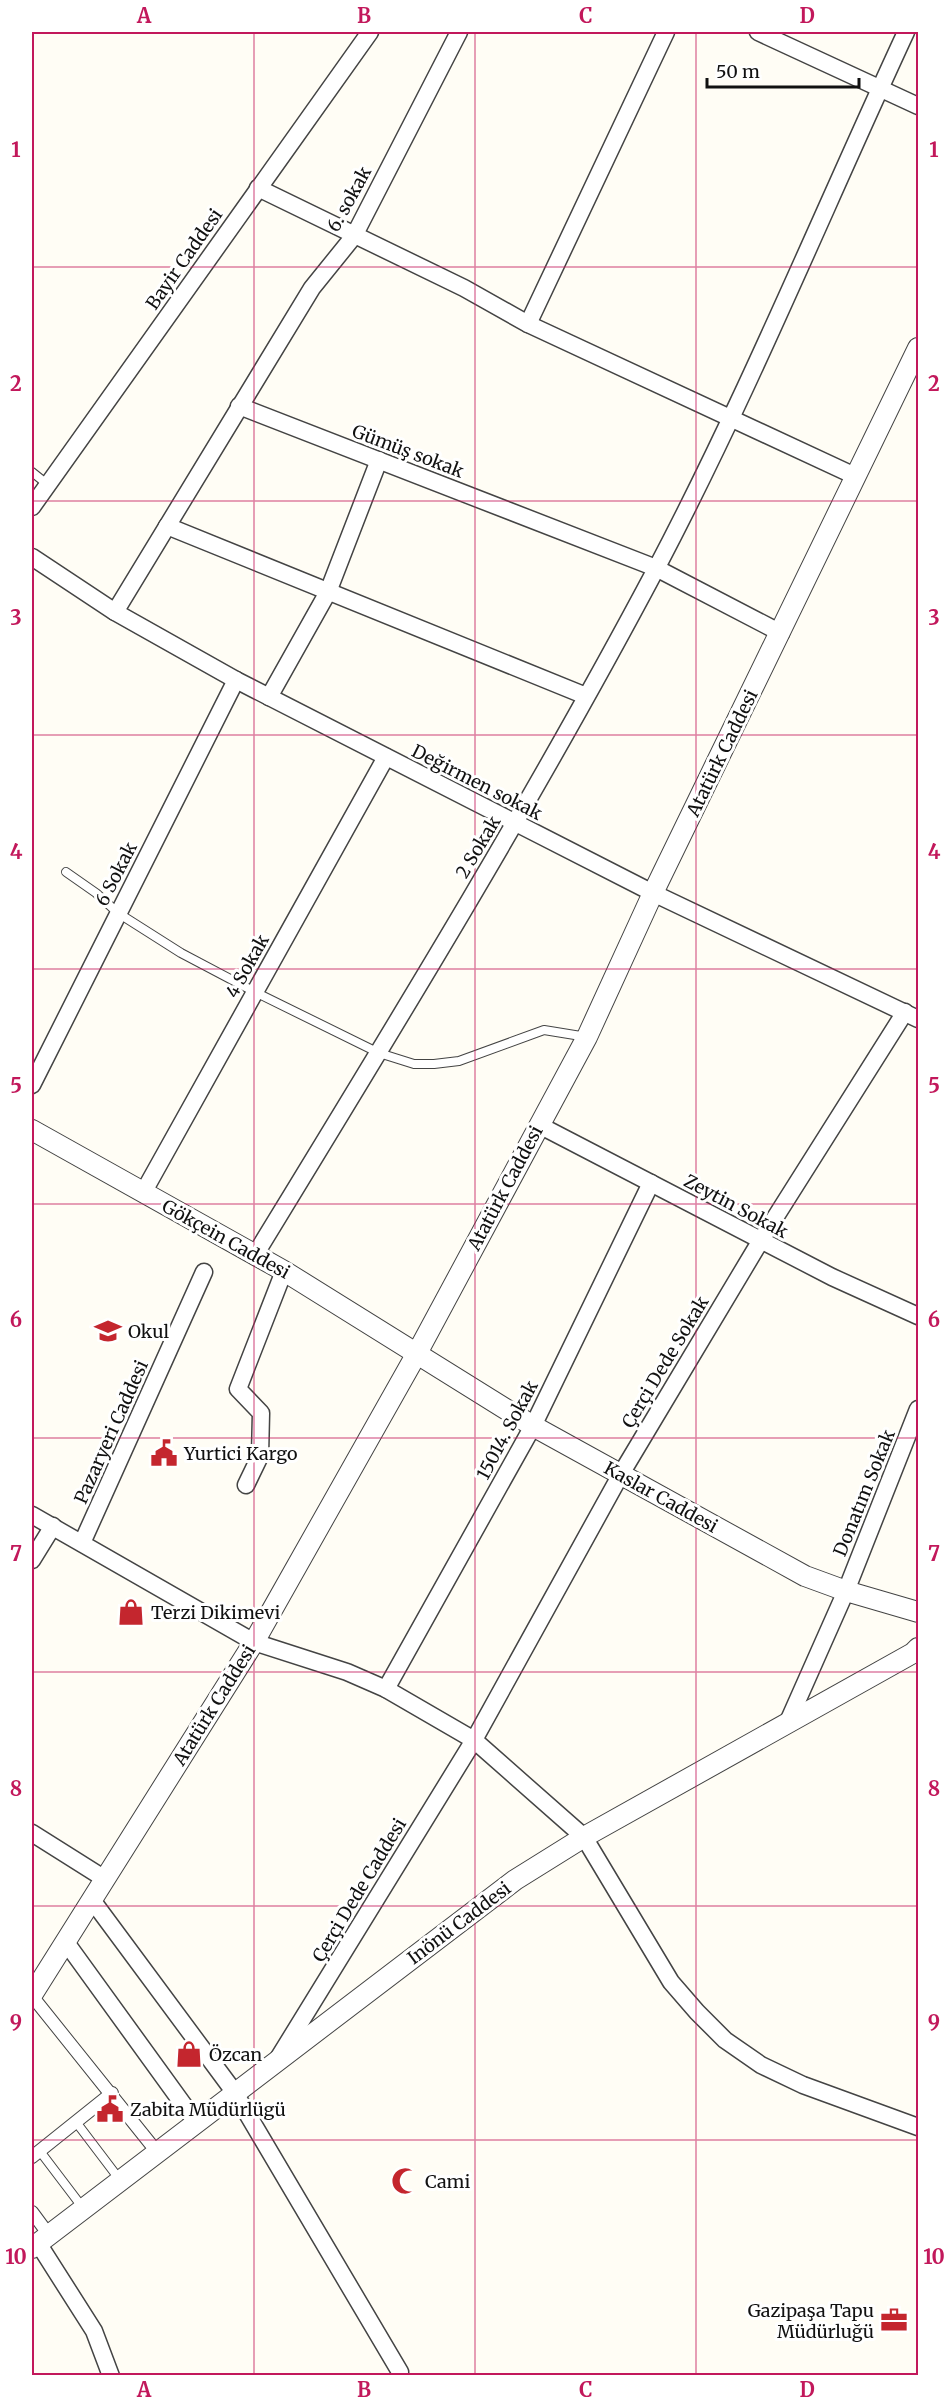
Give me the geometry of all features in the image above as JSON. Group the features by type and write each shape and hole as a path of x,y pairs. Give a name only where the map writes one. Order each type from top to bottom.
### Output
{"street":[{"name":"Bayir Caddesi","path":"32,507 369,32"},
{"name":"6. sokak","path":"239,406 312,288 354,236 459,32"},
{"path":"528,324 666,32"},
{"path":"758,32 918,106"},
{"name":"2 Sokak","path":"255,1255 379,1053 515,823 656,568 732,417 906,32"},
{"path":"258,188 464,288 528,324 855,476"},
{"name":"Atatürk Caddesi","path":"32,1995 254,1642 416,1355 587,1037 653,893 918,348"},
{"path":"115,612 239,406"},
{"name":"Gümüş sokak","path":"239,406 656,568 781,633"},
{"path":"269,697 328,592 379,460"},
{"path":"167,526 586,696"},
{"name":"Değirmen sokak","path":"32,557 115,612 236,680 653,893 912,1016"},
{"name":"6 Sokak","path":"32,1085 236,680"},
{"name":"4 Sokak","path":"143,1193 386,758"},
{"name":"Çerçi Dede Sokak","path":"474,1740 621,1474 761,1240 912,1016"},
{"name":"Zeytin Sokak","path":"539,1125 832,1277 918,1316"},
{"name":"Gökçein Caddesi","path":"32,1130 284,1271 416,1355"},
{"name":"15014. Sokak","path":"386,1689 533,1426 651,1183"},
{"path":"246,1485 260,1455 261,1413 238,1389 284,1271"},
{"name":"Pazaryeri Caddesi","path":"82,1543 204,1272"},
{"name":"Kaslar Caddesi","path":"416,1355 533,1426 805,1576 846,1591 918,1612"},
{"name":"Donatım Sokak","path":"786,1724 846,1591 918,1409"},
{"path":"32,1515 254,1642 347,1672 386,1689 474,1740 584,1837 672,1982 725,2040 761,2064 803,2085 918,2127"},
{"path":"32,1560 53,1526"},
{"name":"Inönü Caddesi","path":"40,2242 515,1880 584,1837 913,1653 918,1647"},
{"name":"Çerçi Dede Caddesi","path":"277,2061 474,1740"},
{"path":"32,1833 105,1879"},
{"path":"92,1900 235,2093 400,2372"},
{"path":"65,1941 196,2122"},
{"path":"32,1995 157,2152"},
{"path":"35,2153 112,2093"},
{"path":"32,2212 40,2242 94,2331 111,2376"}],"lane":[{"path":"32,472 48,484"},
{"path":"66,872 96,893 118,913 181,953 379,1053 414,1064 434,1064 459,1061 544,1030 587,1037"},
{"path":"76,2121 120,2181"},
{"path":"35,2153 84,2208"}],"place":[{"name":"Okul","path":"108,1331"},
{"name":"Yurtici Kargo","path":"164,1453"},
{"name":"Terzi Dikimevi","path":"131,1612"},
{"name":"Özcan","path":"189,2054"},
{"name":"Zabita Müdürlügü","path":"110,2109"},
{"name":"Cami","path":"405,2181"},
{"name":"Gazipaşa Tapu Müdürluğü","path":"894,2320"}]}
